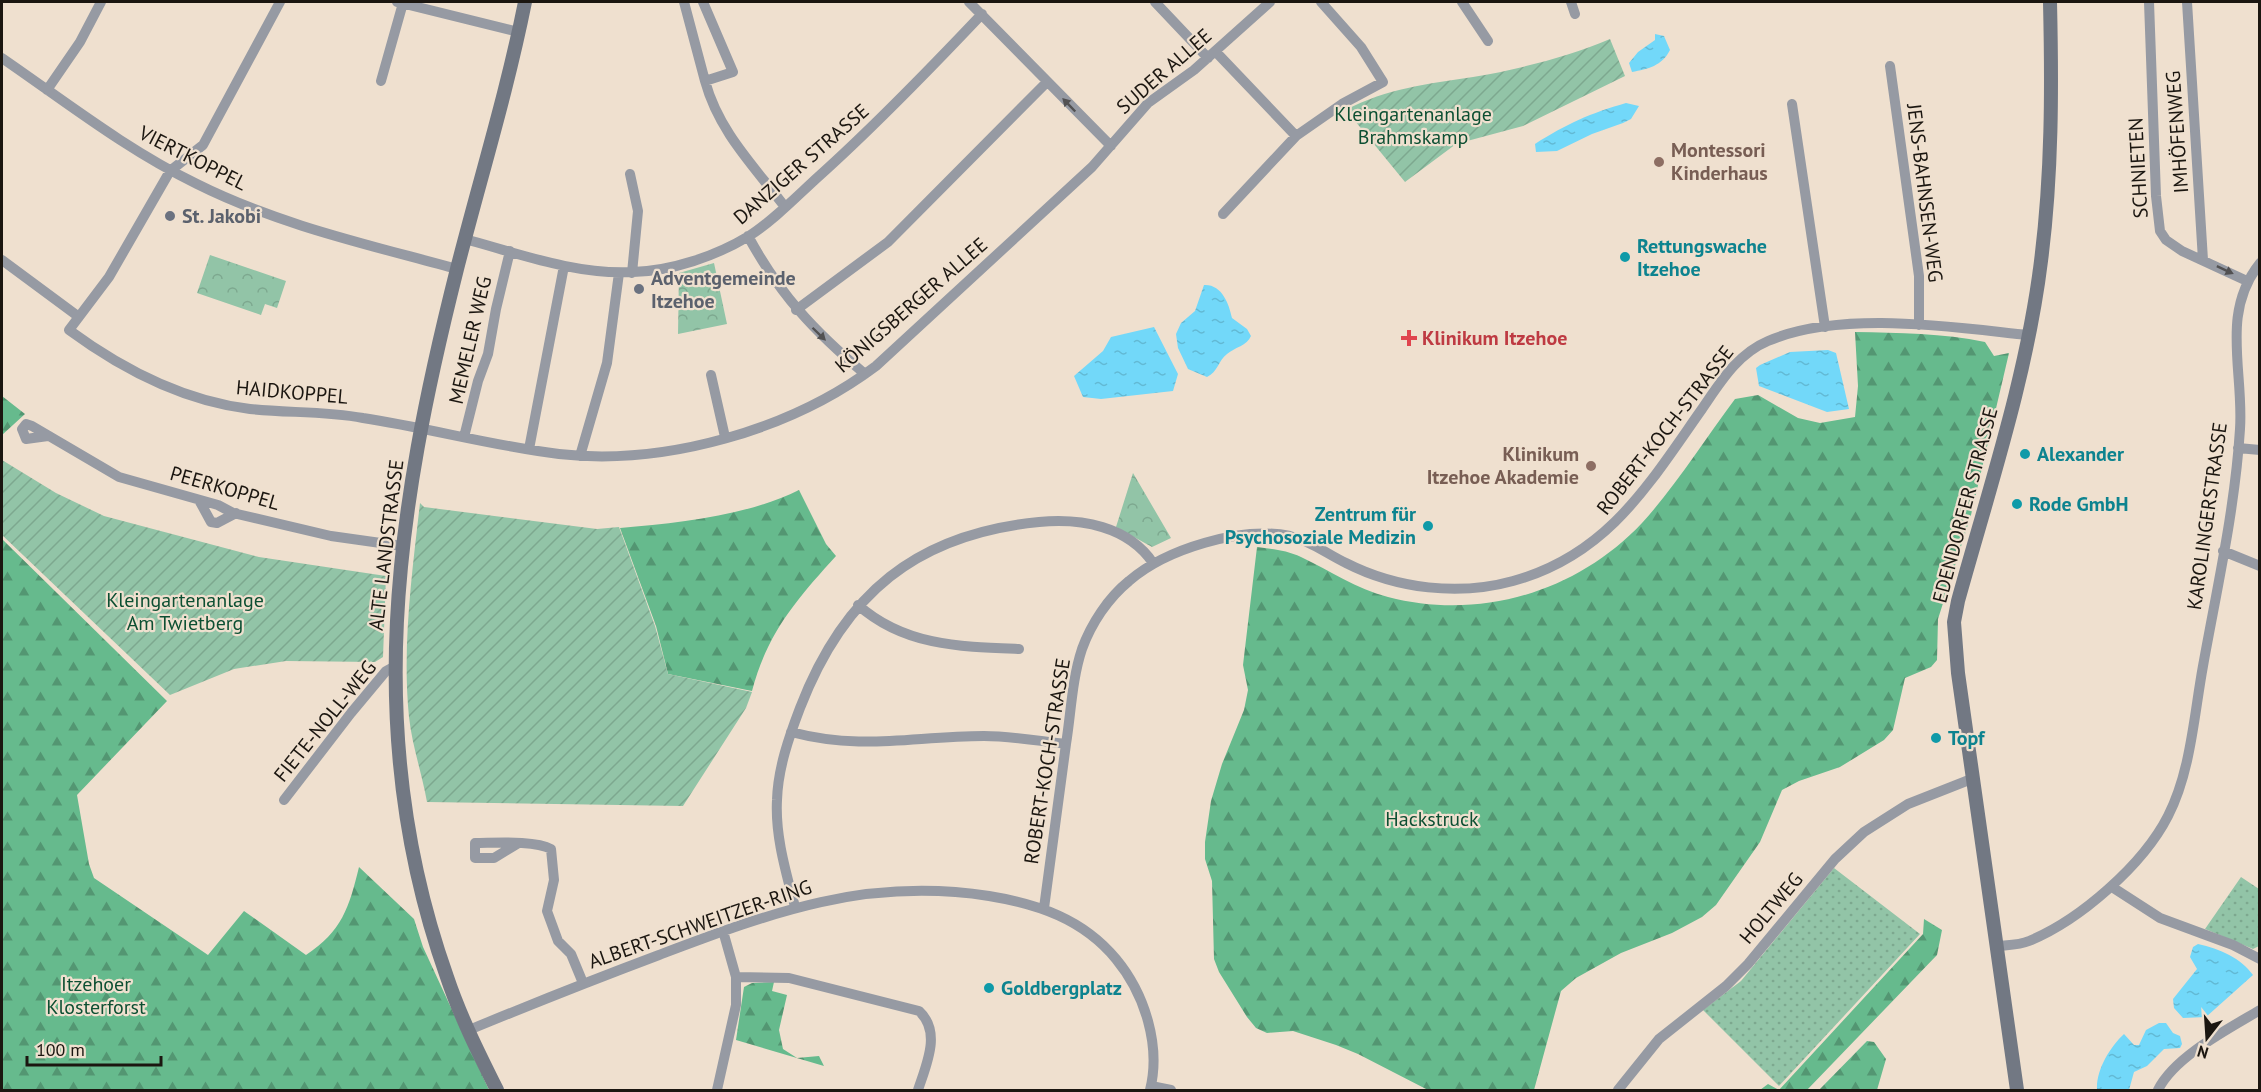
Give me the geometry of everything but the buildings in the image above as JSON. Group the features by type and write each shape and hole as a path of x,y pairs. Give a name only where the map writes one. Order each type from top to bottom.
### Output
{"street":[{"path":"47,90 80,42 101,2"},
{"path":"2,260 79,317 113,272 170,171 203,145 280,2"},
{"path":"381,81 400,2 519,32"},
{"name":"ALTE LANDSTRASSE","path":"497,1090 469,1030 438,950 410,833 400,771 394,636 402,546 421,428 457,269 499,118 525,2"},
{"path":"684,2 717,118 785,207"},
{"path":"703,2 733,72 705,81"},
{"path":"969,2 1111,146"},
{"path":"1155,2 1296,136"},
{"name":"SUDER ALLEE","path":"1111,146 1148,103 1212,54 1270,2"},
{"path":"1223,214 1296,136 1334,109 1383,82 1361,47 1321,2"},
{"path":"1462,2 1488,41"},
{"path":"1571,2 1575,14"},
{"name":"EDENDORFER STRASSE","path":"2017,1090 1959,677 1954,616 2016,392 2041,264 2050,156 2050,2"},
{"name":"SCHNIETEN","path":"2149,2 2158,224 2169,243 2247,280"},
{"name":"IMHÖFENWEG","path":"2187,2 2203,260"},
{"name":"DANZIGER STRASSE","path":"465,239 564,267 632,273 657,270 694,259 748,236 785,207 879,122 982,14"},
{"name":"VIERTKOPPEL","path":"2,58 109,134 170,171 239,202 302,225 457,269"},
{"name":"JENS-BAHNSEN-WEG","path":"1890,66 1919,276 1918,325"},
{"path":"795,310 888,242 1047,82"},
{"path":"1792,104 1825,327"},
{"name":"KÖNIGSBERGER ALLEE","path":"421,428 529,449 580,456 647,453 773,425 817,405 866,374 1085,173 1111,146"},
{"path":"630,174 638,211 632,273"},
{"path":"748,236 773,280 795,310 824,340 866,374"},
{"name":"MEMELER WEG","path":"464,437 478,381 488,354 495,309 510,251"},
{"name":"KAROLINGERSTRASSE","path":"1998,946 2031,940 2112,887 2138,859 2163,826 2182,777 2223,551 2238,448 2240,401 2236,318 2239,300 2247,280 2259,263"},
{"path":"529,449 564,267"},
{"path":"580,456 607,363 618,273"},
{"name":"HAIDKOPPEL","path":"79,317 69,330 144,376 206,399 248,409 330,413 421,428"},
{"name":"ROBERT-KOCH-STRASSE","path":"1044,908 1076,675 1088,635 1121,588 1153,563 1182,550 1216,541 1267,534 1289,536 1310,542 1362,571 1414,585 1473,589 1517,580 1569,558 1615,525 1644,490 1722,380 1744,355 1774,339 1825,327 1918,325 2028,335"},
{"path":"711,375 724,437"},
{"name":"PEERKOPPEL","path":"48,436 115,475 236,513 331,536 402,546"},
{"path":"2238,448 2259,450"},
{"path":"199,500 211,522 217,522 236,513"},
{"path":"795,907 783,862 777,813 780,776 791,732 820,660 836,633 858,605 896,573 931,552 972,536 1034,523 1065,521 1107,529 1135,544 1153,563"},
{"path":"2223,551 2259,566"},
{"path":"858,605 896,629 928,641 963,648 1019,649"},
{"name":"FIETE-NOLL-WEG","path":"284,800 351,713 386,671 395,666"},
{"path":"791,732 826,741 854,744 984,736 1066,744"},
{"name":"HOLTWEG","path":"1618,1090 1639,1060 1668,1030 1726,986 1743,969 1835,859 1864,832 1908,804 1974,778"},
{"path":"517,844 551,849 554,880 548,911 558,941 572,955 583,983"},
{"path":"2112,887 2166,922 2233,945 2259,959"},
{"name":"ALBERT-SCHWEITZER-RING","path":"469,1030 583,983 795,907 889,890 936,890 1007,899 1044,908 1067,919 1114,956 1142,1001 1153,1056 1151,1088"},
{"path":"717,1090 736,1013 736,977 723,931"},
{"path":"736,977 789,978 919,1011 929,1024 932,1037 918,1090"},
{"path":"2157,1090 2166,1077 2211,1040 2259,1010"},
{"path":"1151,1088 1171,1090"}],"green space":[{"name":"Kleingartenanlage Brahmskamp","path":"1610,39 1625,76 1523,126 1456,144 1405,182 1346,110 1392,92 1526,66 1560,57"},
{"path":"210,255 286,281 277,308 265,304 261,315 197,293"},
{"path":"714,263 727,324 678,334 679,273"},
{"name":"Hackstruck","path":"1855,332 1953,337 1985,342 1994,356 2009,353 1971,515 1938,619 1937,660 1931,667 1905,678 1893,730 1884,740 1840,767 1799,781 1782,790 1760,842 1716,905 1702,917 1672,933 1621,953 1576,978 1561,991 1534,1090 1428,1090 1336,1045 1293,1031 1267,1033 1256,1028 1219,972 1214,959 1212,881 1205,859 1205,842 1211,801 1222,764 1244,710 1248,690 1243,665 1257,547 1296,555 1376,594 1423,604 1457,605 1492,602 1525,595 1557,583 1588,567 1616,547 1642,523 1678,479 1735,399 1758,395 1798,418 1820,423 1855,417 1858,386"},
{"path":"2,396 25,414 2,435"},
{"name":"Kleingartenanlage Am Twietberg","path":"2,460 56,493 104,516 259,557 386,576 383,657 375,662 286,661 234,669 170,695 2,535"},
{"path":"1133,473 1171,538 1152,547 1116,527"},
{"path":"799,490 826,544 836,556 796,602 775,634 758,670 752,691 668,674 656,626 620,528 712,517 757,506"},
{"path":"420,503 424,507 597,529 619,527 655,626 668,674 752,692 746,708 683,806 427,802 410,728 407,690 407,637"},
{"name":"Itzehoer Klosterforst","path":"2,539 167,701 77,795 89,864 94,878 208,955 244,911 306,955 328,937 336,927 352,895 359,867 414,919 423,947 489,1090 2,1090"},
{"path":"1834,868 1920,934 1779,1086 1703,1010 1741,981"},
{"path":"2241,877 2259,889 2259,946 2253,949 2205,929"},
{"path":"1924,919 1942,930 1937,955 1807,1090 1779,1090 1923,934"},
{"path":"774,982 772,991 787,995 779,1030 783,1049 797,1058 819,1056 824,1066 736,1040 744,987 752,983"},
{"path":"1867,1041 1874,1042 1886,1059 1877,1090 1819,1090"},
{"path":"1768,1084 1779,1090 1760,1090"}],"water":[{"path":"1655,34 1664,36 1670,50 1667,55 1654,66 1632,72 1629,63 1638,52 1655,40"},
{"path":"1626,103 1639,106 1631,119 1557,151 1536,152 1535,144 1568,125"},
{"path":"1204,285 1220,291 1227,301 1232,318 1247,329 1251,336 1244,344 1227,354 1214,372 1207,377 1188,369 1178,348 1176,334 1181,323 1195,311"},
{"path":"1154,327 1178,374 1173,391 1101,399 1083,397 1074,376 1103,351 1111,337"},
{"path":"1828,350 1836,353 1849,409 1827,412 1759,386 1756,368 1760,365 1790,352"},
{"path":"2198,944 2229,955 2253,975 2206,1017 2183,1018 2174,1008 2173,999 2197,969 2190,957 2193,947"},
{"path":"2159,1023 2166,1023 2173,1033 2180,1036 2182,1044 2180,1048 2164,1049 2147,1066 2134,1072 2129,1090 2097,1090 2101,1067 2119,1039 2124,1034 2134,1045 2139,1045 2146,1030"}],"place":[{"name":"Montessori Kinderhaus","path":"1659,162"},
{"name":"St. Jakobi","path":"170,216"},
{"name":"Rettungswache Itzehoe","path":"1625,257"},
{"name":"Adventgemeinde Itzehoe","path":"639,289"},
{"name":"Klinikum Itzehoe","path":"1409,338"},
{"name":"Alexander","path":"2025,454"},
{"name":"Klinikum Itzehoe Akademie","path":"1591,466"},
{"name":"Rode GmbH","path":"2017,504"},
{"name":"Zentrum für Psychosoziale Medizin","path":"1428,526"},
{"name":"Topf","path":"1936,738"},
{"name":"Goldbergplatz","path":"989,988"}]}
